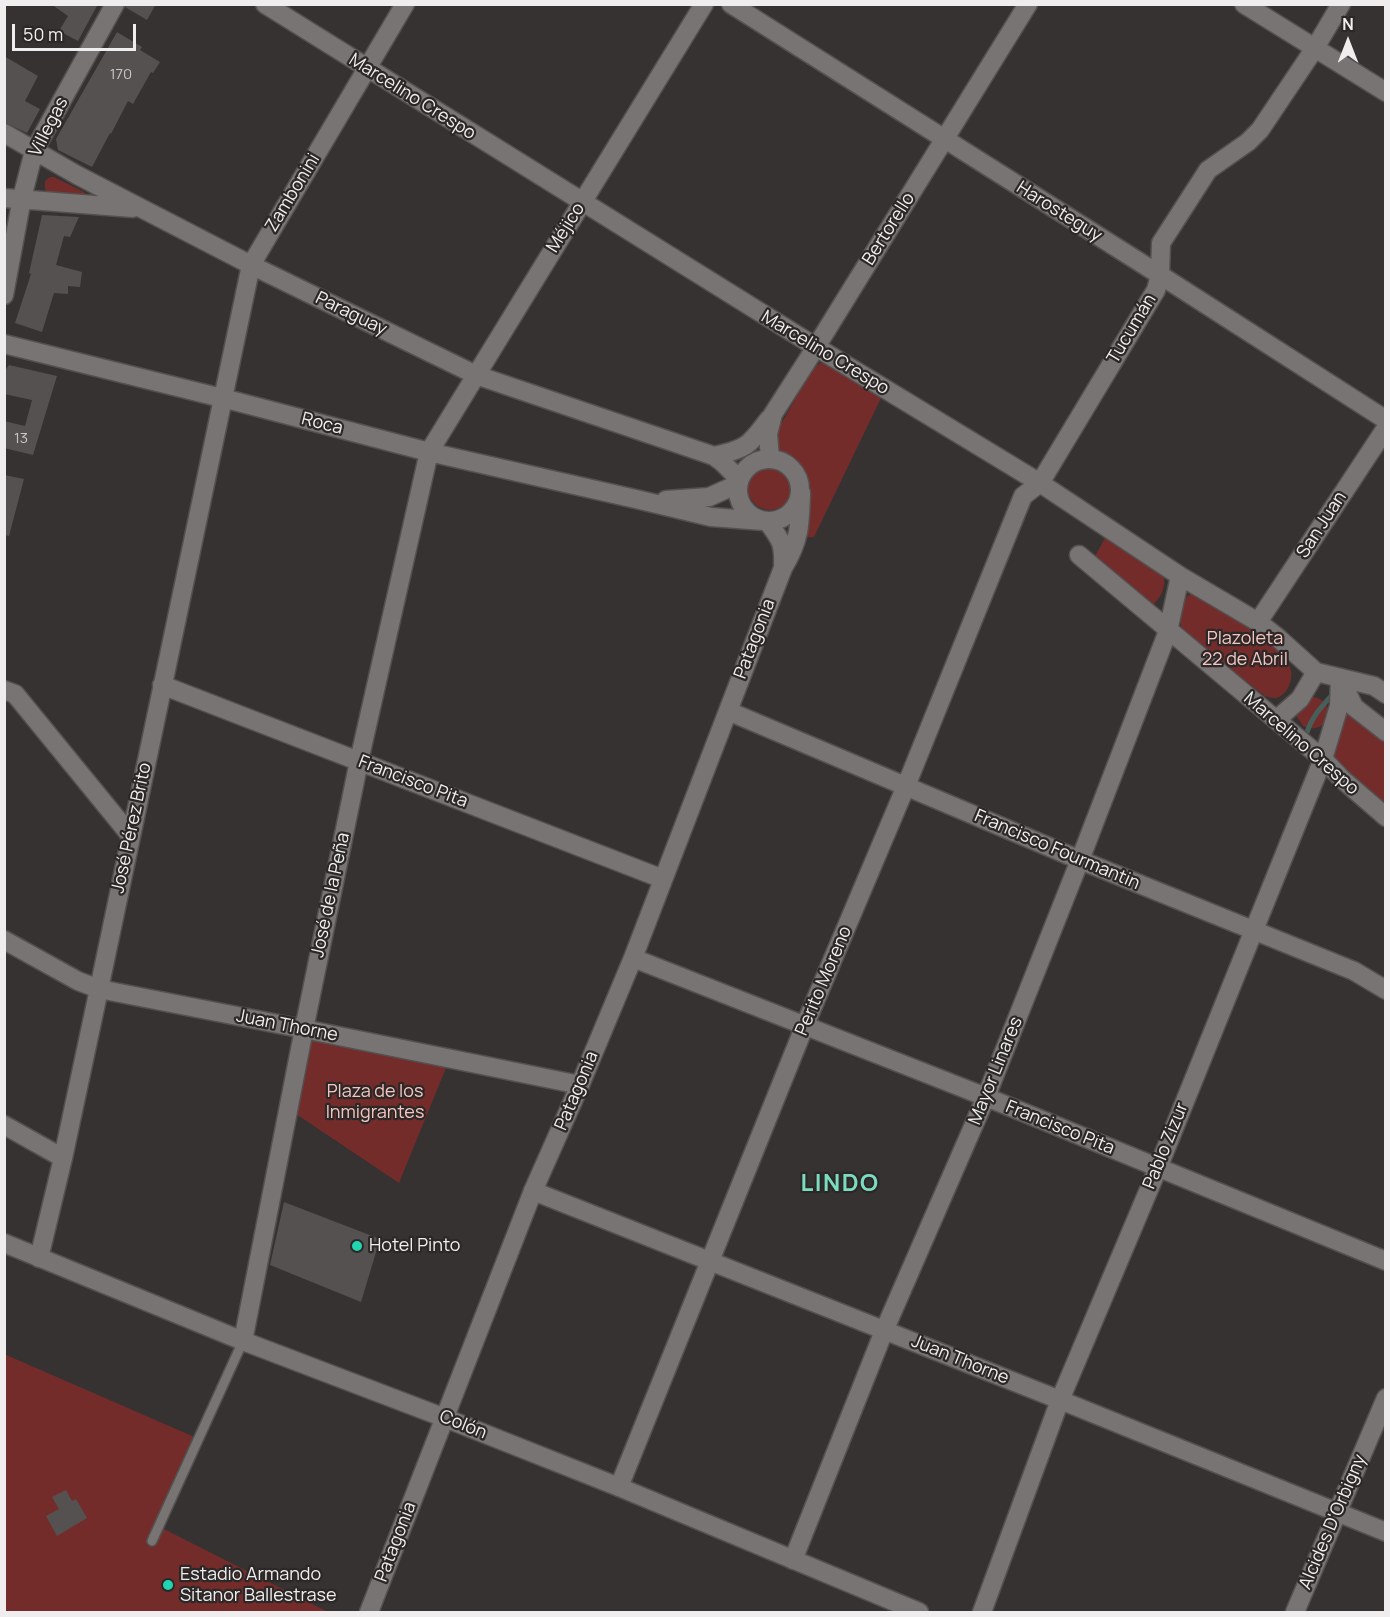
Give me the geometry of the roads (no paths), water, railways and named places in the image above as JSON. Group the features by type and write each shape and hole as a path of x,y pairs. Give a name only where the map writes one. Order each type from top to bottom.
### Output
{"street":[{"name":"Villegas","path":"4,295 13,198 34,151 115,4"},
{"name":"Marcelino Crespo","path":"265,4 582,203 1040,483 1180,576 1258,622 1316,672 1374,686 1386,694"},
{"name":"Zambonini","path":"223,398 251,265 405,4"},
{"name":"Méjico","path":"429,452 704,4"},
{"name":"Harosteguy","path":"731,4 1386,420"},
{"name":"Bertorello","path":"770,458 768,434 773,414 1028,4"},
{"path":"1244,4 1386,93"},
{"name":"Tucumán","path":"1040,483 1156,290 1160,275 1161,243 1208,170 1248,142 1260,130 1315,48 1341,4"},
{"name":"Paraguay","path":"4,133 251,265 476,375 714,456 739,482"},
{"path":"13,198 141,208"},
{"name":"Roca","path":"4,344 429,452 640,500"},
{"name":"José Pérez Brito","path":"39,1258 63,1158 223,398"},
{"path":"714,456 744,448 752,442 773,414"},
{"name":"San Juan","path":"1258,622 1386,428"},
{"name":"José de la Peña","path":"243,1341 359,760 429,452"},
{"path":"640,500 711,518 765,521 783,518 792,512 798,503 801,493 800,482 789,465 770,458 751,464 743,471 739,482 739,501 753,517 765,521"},
{"path":"640,500 709,497 739,482"},
{"name":"Perito Moreno","path":"619,1487 805,1025 906,786 1023,496 1040,483"},
{"name":"Patagonia","path":"369,1612 533,1191 633,958 783,568 791,554 800,530 801,493"},
{"name":"Patagonia","path":"765,521 782,542 783,568"},
{"name":"Marcelino Crespo","path":"1079,555 1323,759 1342,779 1386,817"},
{"name":"Mayor Linares","path":"793,1560 884,1331 986,1097 1080,860 1168,631 1180,576"},
{"path":"1276,720 1300,699 1316,672"},
{"path":"1340,678 1354,707 1386,732"},
{"name":"Pablo Zizur","path":"982,1612 1060,1400 1158,1168 1323,759 1339,706 1340,678"},
{"name":"Francisco Pita","path":"162,685 663,879"},
{"path":"4,690 15,694 131,836"},
{"name":"Francisco Fourmantin","path":"728,711 1080,860 1354,971 1386,990"},
{"name":"Juan Thorne","path":"4,940 78,981 99,989 580,1085"},
{"name":"Francisco Pita","path":"633,958 986,1097 1386,1261"},
{"path":"4,1125 63,1158"},
{"name":"Juan Thorne","path":"533,1191 1386,1532"},
{"name":"Colón","path":"4,1243 243,1341 619,1487 919,1612"},
{"name":"Alcides D'Orbigny","path":"1295,1612 1386,1398"}],"lane":[{"path":"152,1541 243,1341"}],"waterway":[{"path":"1306,736 1313,719 1333,694"}],"place":[{"name":"Hotel Pinto","path":"357,1246"},
{"name":"Estadio Armando Sitanor Ballestrase","path":"168,1585"}],"district":[{"name":"LINDO","path":"840,1184"}],"park label":[{"name":"Plazoleta 22 de Abril","path":"1245,649"},
{"name":"Plaza de los Inmigrantes","path":"375,1102"}]}
